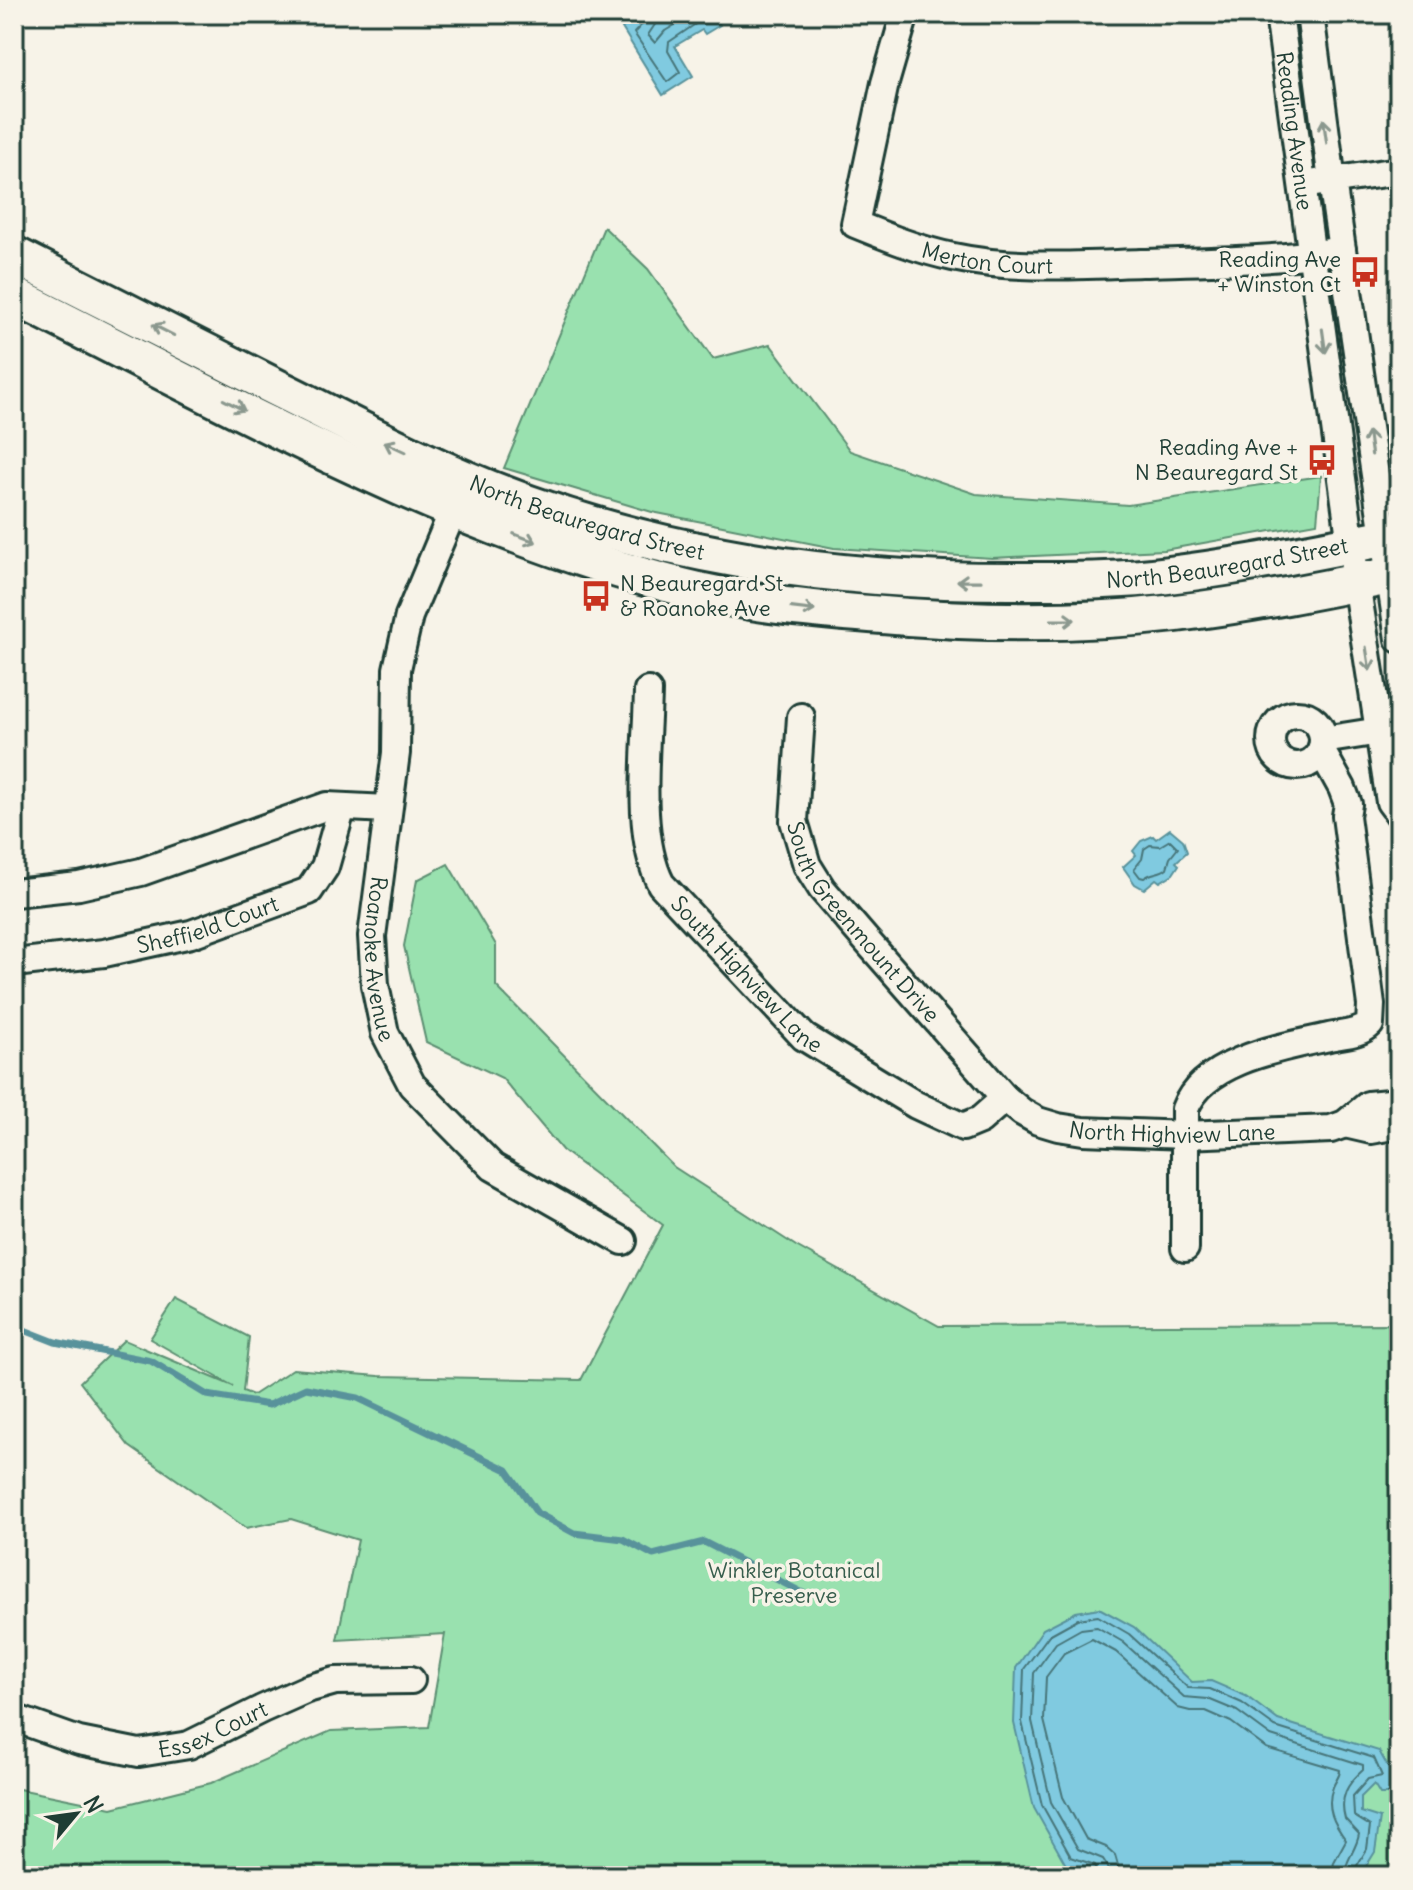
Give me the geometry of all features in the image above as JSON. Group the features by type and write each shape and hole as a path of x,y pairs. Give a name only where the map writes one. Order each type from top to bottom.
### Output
{"main road":[{"name":"North Beauregard Street","path":"14,255 375,437 459,495 548,547 686,588 805,610 938,620 1104,619 1177,613 1382,577"},
{"name":"North Beauregard Street","path":"14,296 367,472 459,495 570,517 664,544 756,562 940,580 1112,580 1169,575 1378,538"}],"street":[{"name":"Merton Court","path":"905,14 885,83 855,224 924,250 956,258 1005,263 1077,265 1281,258 1342,250"},
{"name":"Reading Avenue","path":"1279,14 1313,255 1378,538"},
{"name":"Reading Avenue","path":"1310,14 1378,538 1390,802 1399,814"},
{"path":"1302,185 1399,171"},
{"name":"Roanoke Avenue","path":"459,495 409,616 397,669 396,753 372,936 375,985 385,1033 412,1085 493,1167 623,1241"},
{"name":"Reading Avenue","path":"1382,577 1399,639"},
{"name":"South Highview Lane","path":"648,691 645,834 661,884 804,1037 916,1105 963,1127 980,1120 1005,1098"},
{"name":"South Greenmount Drive","path":"801,717 794,821 807,865 822,889 1005,1098"},
{"path":"1185,1248 1185,1109 1190,1095 1203,1082 1229,1066 1299,1044 1359,1031 1370,1024 1371,1005 1346,816 1336,812 1317,751 1389,729"},
{"path":"14,893 79,886 141,872 327,806 388,809"},
{"name":"Sheffield Court","path":"14,963 104,953 191,934 309,891 325,867 342,807"},
{"name":"North Highview Lane","path":"1005,1098 1022,1112 1058,1127 1083,1131 1185,1135 1331,1129 1345,1124 1368,1105 1399,1102"},
{"name":"North Highview Lane","path":"1345,1124 1371,1130 1399,1125"},
{"name":"Essex Court","path":"14,1718 79,1741 139,1753 189,1745 273,1704 335,1681 411,1680"}],"green space":[{"path":"604,227 648,269 713,359 770,344 850,451 976,494 1128,505 1321,476 1317,523 1164,550 992,558 834,548 652,512 504,468"},
{"name":"Winkler Botanical Preserve","path":"448,864 496,945 496,986 674,1167 796,1246 939,1326 1399,1324 1399,1876 61,1876 14,1861 14,1788 112,1808 211,1783 331,1731 429,1727 445,1634 337,1640 358,1540 291,1519 246,1528 129,1446 80,1382 124,1340 233,1386 150,1339 176,1299 249,1337 243,1391 253,1395 293,1369 379,1376 581,1380 663,1225 562,1150 502,1078 426,1042 404,946 417,880"}],"water":[{"path":"644,14 713,14 720,25 705,34 702,30 675,46 693,76 663,95 622,28"},
{"path":"1170,829 1183,840 1187,852 1176,862 1179,865 1173,874 1160,882 1156,879 1144,889 1135,884 1123,867 1136,855 1133,851 1141,841 1153,836 1156,839"},
{"path":"1099,1608 1134,1627 1192,1682 1211,1681 1246,1696 1278,1720 1379,1751 1392,1774 1398,1794 1380,1794 1374,1784 1361,1797 1361,1812 1380,1818 1375,1852 1360,1876 1102,1876 1066,1865 1034,1808 1014,1723 1016,1668 1043,1629 1076,1612"}],"waterway":[{"path":"14,1326 55,1342 151,1361 207,1395 269,1405 306,1388 358,1398 507,1470 537,1513 574,1533 623,1539 653,1555 704,1542 809,1596"}],"place":[{"name":"Reading Ave + Winston Ct","path":"1365,272"},
{"name":"Reading Ave + N Beauregard St","path":"1322,460"},
{"name":"N Beauregard St & Roanoke Ave","path":"596,596"}]}
